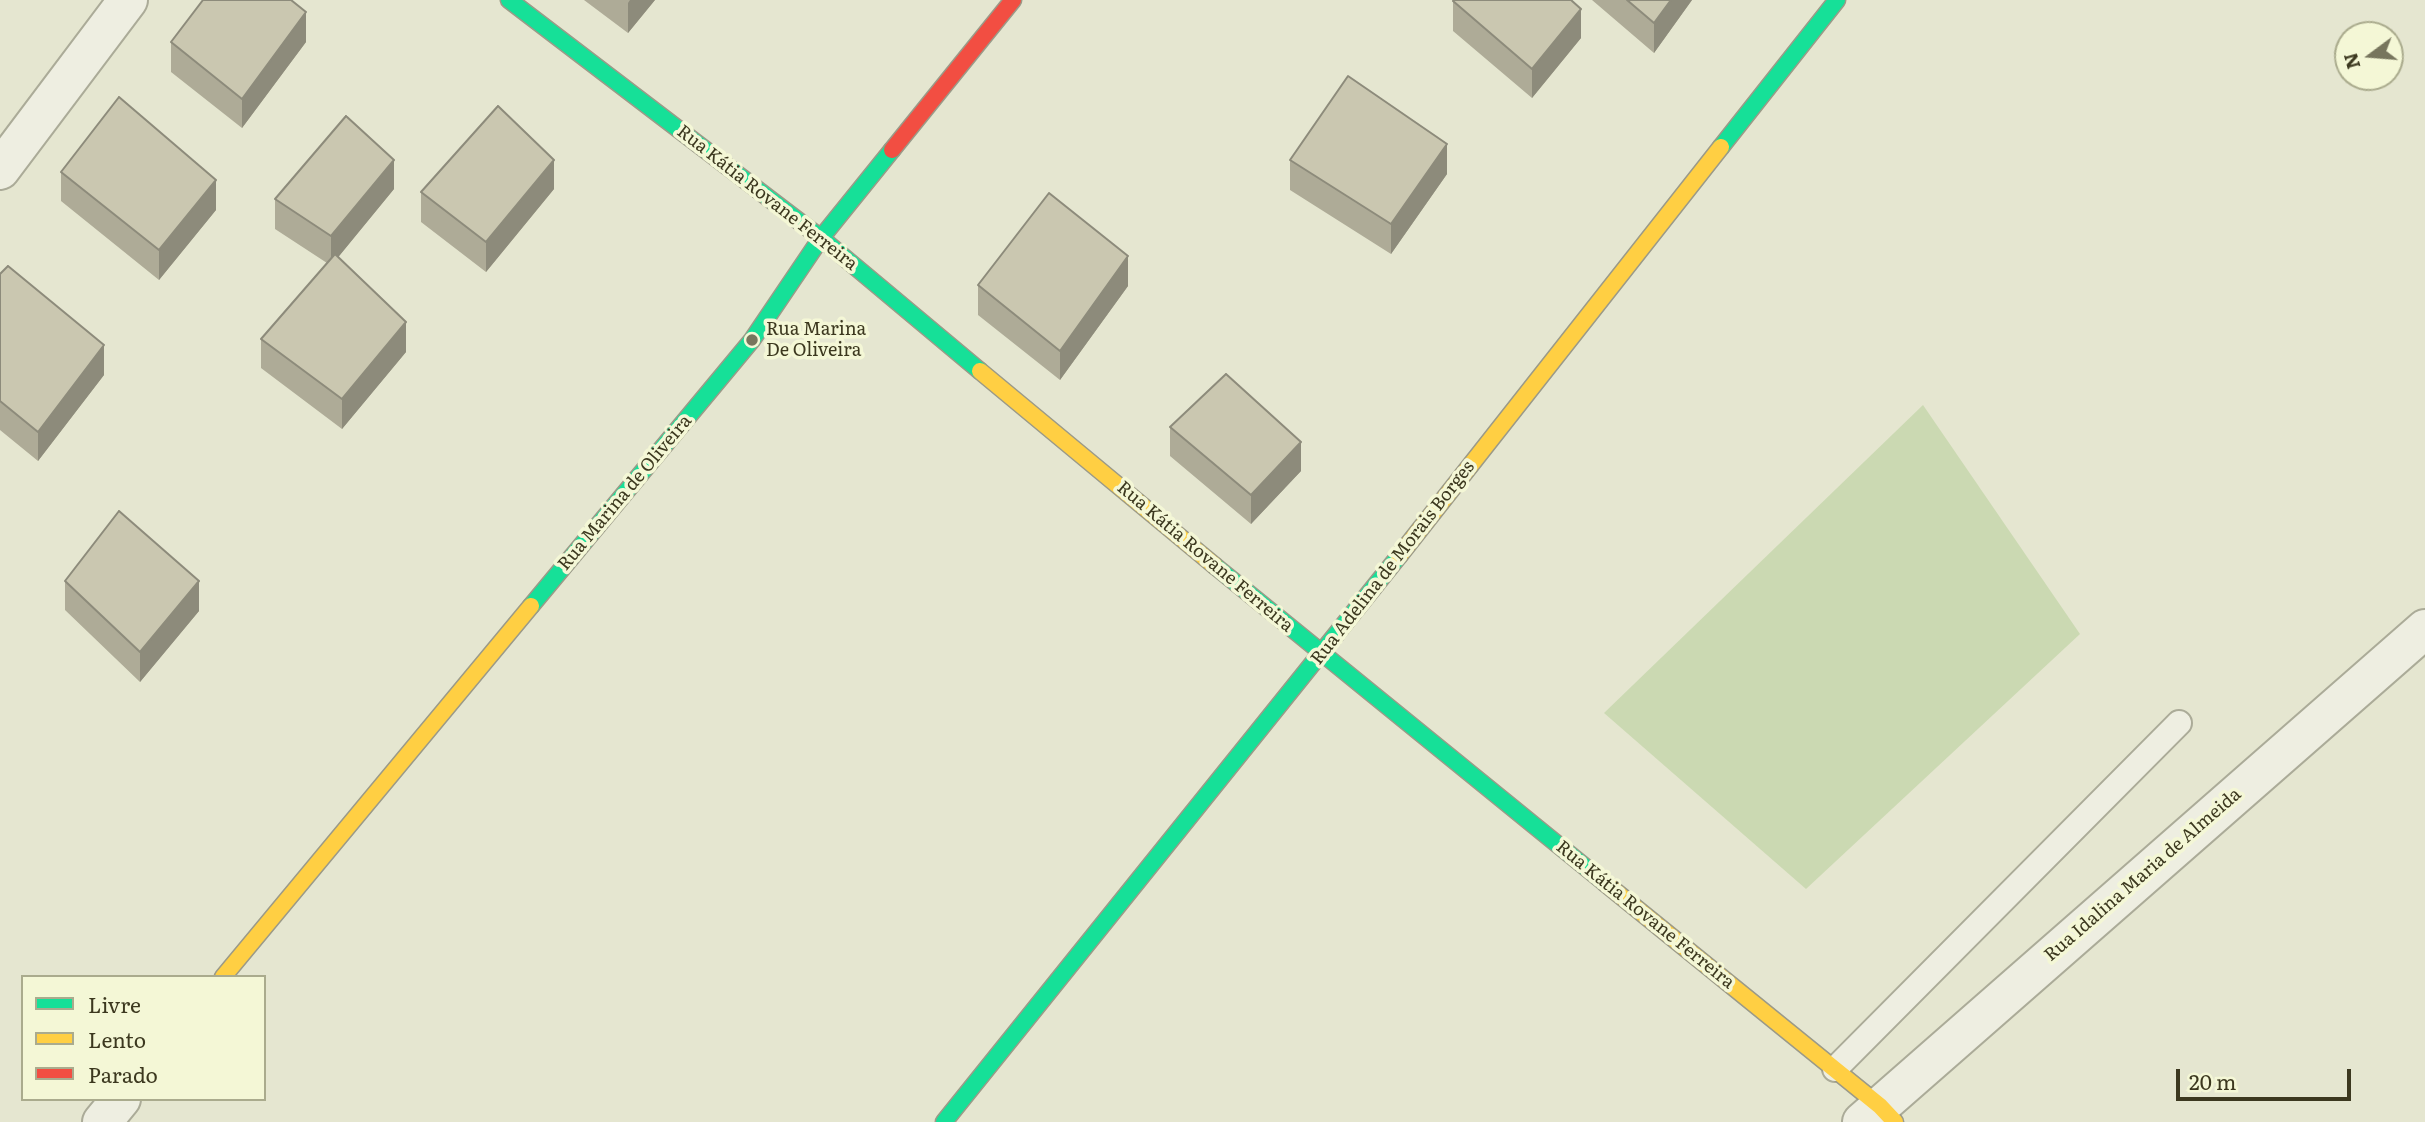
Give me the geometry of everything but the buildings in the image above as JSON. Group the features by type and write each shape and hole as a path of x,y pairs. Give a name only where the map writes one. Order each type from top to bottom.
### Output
{"street":[{"path":"0,170 128,0"},
{"name":"Rua Kátia Rovane Ferreira","path":"509,0 821,238 1321,654 1835,1069 1879,1116"},
{"name":"Rua Marina de Oliveira","path":"225,975 752,340 821,238 1013,0"},
{"name":"Rua Adelina de Morais Borges","path":"944,1122 1321,654 1837,0"},
{"name":"Rua Idalina Maria de Almeida","path":"1879,1116 2425,629"},
{"path":"102,1122 119,1101"}],"lane":[{"path":"1835,1069 2179,723"}],"green space":[{"path":"1923,405 2080,634 1806,889 1604,713"}],"traffic: fast":[{"path":"509,0 821,238 980,371"},
{"path":"1721,147 1837,0"},
{"path":"531,606 752,340 821,238 892,150"},
{"path":"944,1122 1399,556"},
{"path":"1215,566 1605,883"}],"traffic: slow":[{"path":"1399,556 1721,147"},
{"path":"980,371 1215,566"},
{"path":"225,975 531,606"},
{"path":"1605,883 1880,1106 1895,1122"}],"traffic: jam":[{"path":"892,150 1013,0"}],"place":[{"name":"Rua Marina De Oliveira","path":"752,340"}]}
